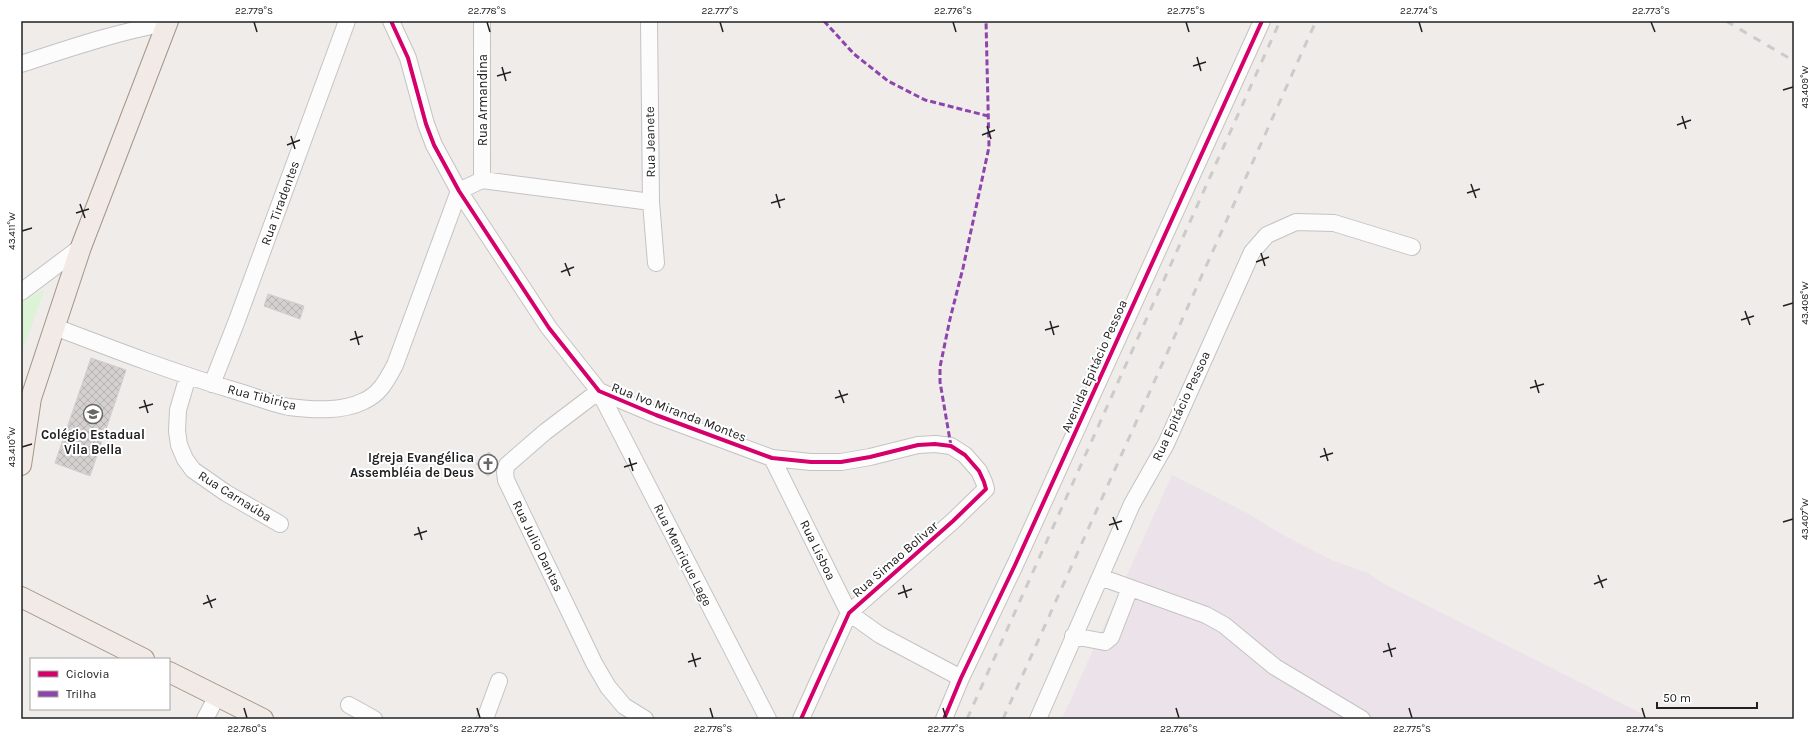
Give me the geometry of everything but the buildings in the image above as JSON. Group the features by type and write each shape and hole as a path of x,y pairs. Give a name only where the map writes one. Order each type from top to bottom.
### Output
{"main road":[{"path":"21,465 26,396 55,327 81,247 168,22"},
{"path":"21,597 142,658"},
{"path":"170,672 263,719"}],"street":[{"name":"Rua Tiradentes","path":"212,384 236,323 347,21"},
{"name":"Rua Ivo Miranda Montes","path":"390,21 408,58 420,108 428,131 459,191 549,328 599,392 772,458 811,462 841,462 870,458 918,445 935,444 951,446 965,455 978,471 986,489"},
{"name":"Rua Armandina","path":"482,21 482,180"},
{"name":"Rua Jeanete","path":"649,21 651,202 656,263"},
{"name":"Avenida Epitácio Pessoa","path":"944,719 961,678 1015,565 1262,21"},
{"path":"21,64 99,38 168,22"},
{"path":"459,191 482,180 651,202"},
{"name":"Rua Tibiriça","path":"55,327 188,376 288,406 317,409 346,407 364,402 385,384 395,365 459,191"},
{"name":"Rua Epitácio Pessoa","path":"1038,719 1132,504 1166,444 1252,252 1267,236 1296,222 1334,223 1412,248"},
{"path":"21,292 81,247"},
{"name":"Rua Carnaúba","path":"188,376 178,410 177,431 179,445 185,459 193,470 226,493 280,524"},
{"name":"Rua Julio Dantas","path":"599,392 545,432 507,465 505,472 506,480 594,663 608,687 624,706 645,719"},
{"name":"Rua Menrique Lage","path":"599,392 768,719"},
{"name":"Rua Lisboa","path":"772,458 849,613 880,635 961,678"},
{"name":"Rua Simao Bolivar","path":"801,719 849,613 953,521 986,489"},
{"path":"1100,577 1206,615 1224,625 1275,667 1338,713 1362,719"},
{"path":"1074,636 1105,642 1111,637 1130,588"},
{"path":"485,719 499,681"},
{"path":"205,719 217,696"},
{"path":"348,705 374,719"}],"shaded area":[{"path":"1172,475 1249,514 1283,535 1334,561 1368,573 1384,584 1643,714 1641,719 1062,719"}],"green space":[{"path":"44,290 21,356 21,300"}],"railway":[{"path":"967,719 1280,21"},
{"path":"1003,719 1316,21"},
{"path":"1726,21 1794,61"}],"marked path":[{"path":"824,21 854,54 888,81 925,100 988,116"},
{"path":"951,446 940,382 940,367 989,147 986,21"}],"cycle path":[{"path":"391,21 408,58 426,124 434,145 459,191 549,328 599,391 656,415 772,458 811,462 841,462 870,457 918,445 935,444 951,446 965,455 979,471 986,489 953,521 849,613 801,719"},
{"path":"944,719 961,678 1015,565 1262,21"}],"place":[{"name":"Colégio Estadual Vila Bella","path":"93,414"},
{"name":"Igreja Evangélica Assembléia de Deus","path":"488,464"}]}
